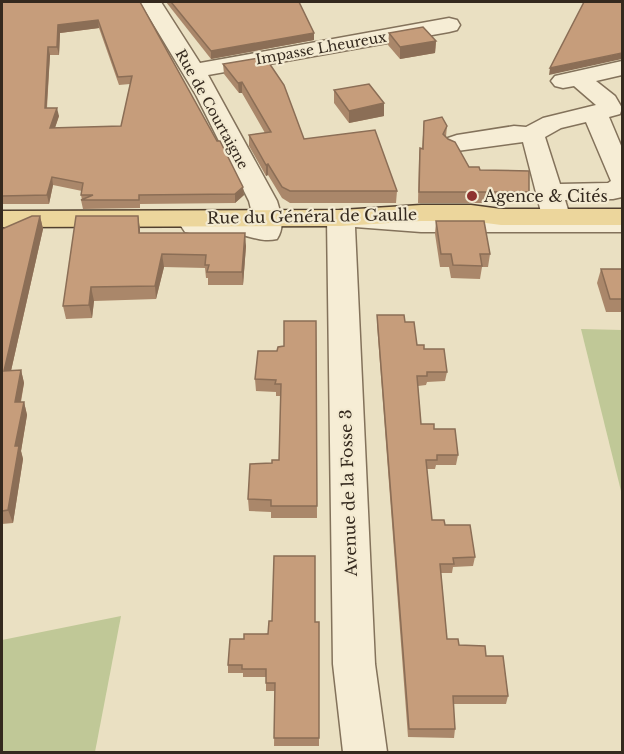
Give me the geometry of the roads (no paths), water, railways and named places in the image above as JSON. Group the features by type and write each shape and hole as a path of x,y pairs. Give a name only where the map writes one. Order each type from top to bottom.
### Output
{"main road":[{"name":"Rue du Général de Gaulle","path":"341,225 421,213 471,213 501,218 552,204 622,217"},
{"name":"Rue du Général de Gaulle","path":"2,219 268,226"},
{"path":"2,234 341,225 501,232 622,232"}],"street":[{"path":"152,4 178,2"},
{"name":"Rue de Courtaigne","path":"152,4 208,95 263,201 268,226"},
{"name":"Impasse Lheureux","path":"192,71 449,25"},
{"path":"458,143 514,134 531,135 552,123 611,108 606,100 569,80 622,68"},
{"path":"596,113 622,177"},
{"path":"531,135 536,142 552,204 613,191 622,186"},
{"path":"341,225 622,224"},
{"name":"Avenue de la Fosse 3","path":"341,225 354,664 365,753"},
{"path":"2,226 268,226"}],"place":[{"name":"Agence & Cités","path":"472,196"}]}
